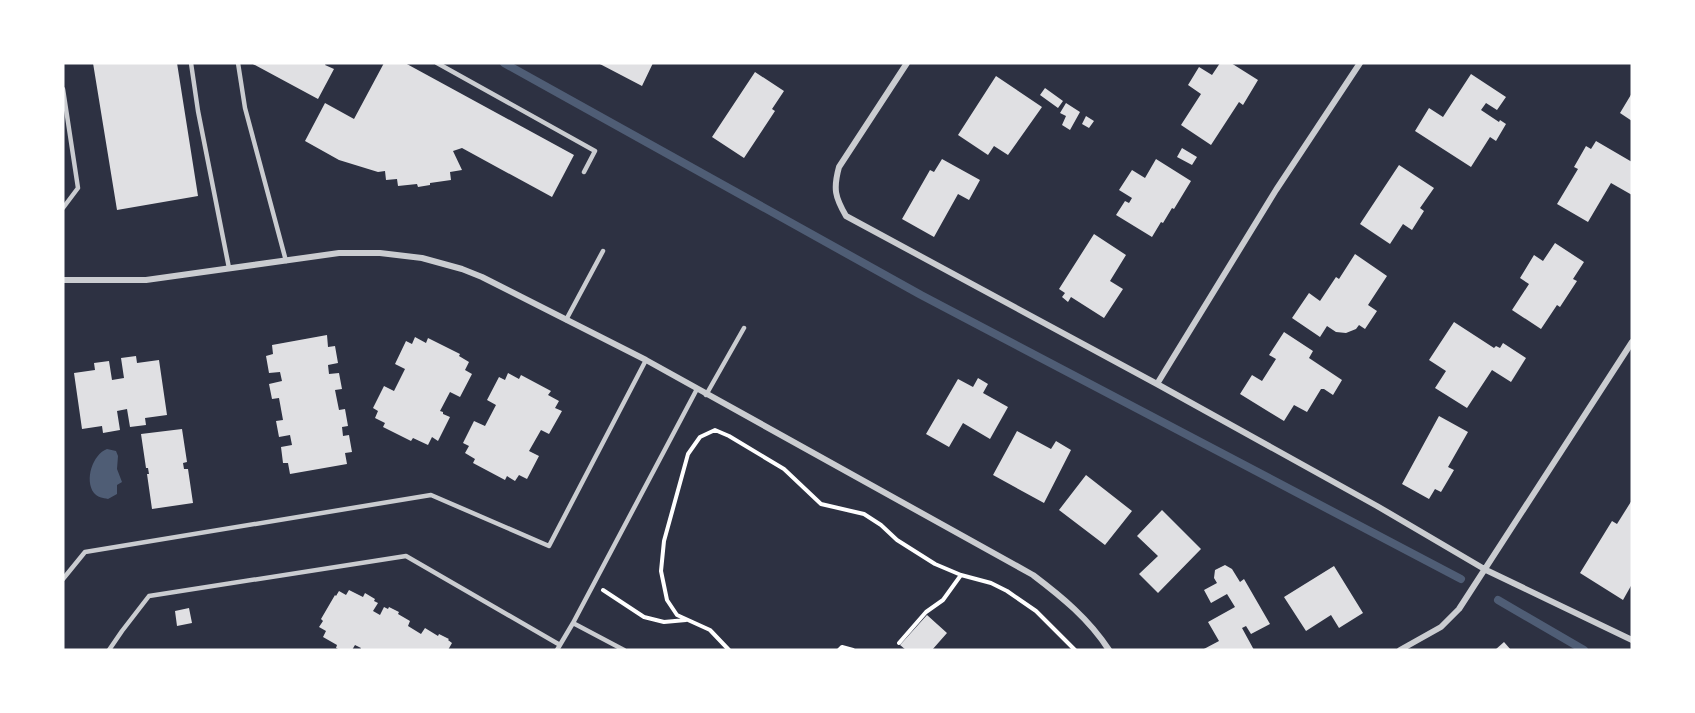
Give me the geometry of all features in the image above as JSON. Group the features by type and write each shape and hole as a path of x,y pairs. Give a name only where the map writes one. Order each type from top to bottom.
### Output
{"street":[{"path":"907,63 839,168 835,184 836,200 846,216 1157,384 1377,506 1486,570 1632,640"},
{"path":"1157,384 1276,190 1360,63"},
{"path":"63,280 146,280 339,253 380,253 422,258 462,269 646,360 1033,575 1066,600 1109,650"},
{"path":"1400,650 1441,627 1452,618 1486,570 1632,342"}],"lane":[{"path":"191,63 198,111 230,268"},
{"path":"238,63 245,108 286,261"},
{"path":"437,63 595,151 584,172"},
{"path":"63,89 78,188 63,208"},
{"path":"567,320 603,251"},
{"path":"706,395 744,328"},
{"path":"63,579 85,552 431,495 549,546 646,360"},
{"path":"109,650 149,596 406,556 559,647 697,390"},
{"path":"573,623 624,650"}],"path":[{"path":"729,650 710,630 677,615 668,600 661,571 663,549 688,453 700,437 714,430 729,436 784,469 821,504 864,514 881,525 897,540 935,564 1007,591 1036,611 1075,650"},
{"path":"899,642 926,612 943,600 961,575"},
{"path":"594,584 644,617 664,622 686,620"},
{"path":"839,650 842,647 853,650"}],"water":[{"path":"107,449 116,451 117,469 122,482 117,485 117,494 108,499 95,494 90,481 94,462"}],"building":[{"path":"93,63 177,63 198,196 117,210"},
{"path":"251,63 326,63 325,65 334,69 318,99"},
{"path":"384,63 405,63 574,155 552,197 462,148 453,151 462,170 450,172 451,180 418,187 417,184 398,186 397,179 386,180 385,171 378,172 339,160 305,141 325,103 354,119"},
{"path":"598,63 653,63 642,86"},
{"path":"1220,63 1231,63 1258,80 1243,105 1239,102 1211,145 1181,125 1201,94 1188,85 1199,67 1212,75"},
{"path":"755,72 784,91 772,109 775,111 744,158 712,137"},
{"path":"1471,74 1506,97 1497,110 1486,103 1481,110 1506,124 1496,141 1490,137 1471,167 1415,131 1429,108 1443,117"},
{"path":"996,76 1042,107 1008,155 994,146 988,155 958,135"},
{"path":"1045,88 1063,101 1058,108 1040,95"},
{"path":"1632,93 1632,121 1620,113"},
{"path":"1066,103 1080,112 1070,130 1062,125 1066,116 1060,113"},
{"path":"1086,116 1094,121 1089,128 1082,124"},
{"path":"1596,141 1632,162 1632,195 1611,183 1588,222 1557,204 1578,169 1574,167 1586,146 1591,149"},
{"path":"1182,148 1197,157 1192,165 1177,157"},
{"path":"942,159 980,180 969,200 958,194 934,237 902,219 930,170 934,172"},
{"path":"1156,159 1191,181 1174,209 1172,208 1163,223 1161,222 1152,237 1116,215 1125,201 1129,203 1132,198 1119,190 1132,170 1145,178"},
{"path":"1399,165 1434,188 1420,208 1424,211 1412,230 1403,224 1390,244 1360,224"},
{"path":"1094,234 1126,255 1110,281 1123,289 1104,318 1071,297 1068,302 1062,297 1065,293 1059,289"},
{"path":"1555,243 1584,262 1573,279 1577,281 1560,307 1557,305 1541,329 1512,310 1529,284 1520,278 1534,255 1543,261"},
{"path":"1355,254 1387,276 1368,305 1377,311 1365,329 1359,325 1356,329 1346,333 1336,332 1327,326 1320,337 1292,318 1309,293 1320,301 1336,277 1339,279"},
{"path":"1454,322 1494,348 1496,346 1500,348 1503,343 1526,358 1511,382 1492,370 1467,408 1435,388 1446,371 1429,360"},
{"path":"1284,332 1313,351 1309,358 1342,380 1333,395 1321,389 1307,412 1294,405 1284,421 1240,394 1252,375 1262,381 1276,359 1269,355"},
{"path":"327,335 328,347 335,346 338,363 328,365 329,374 339,373 342,389 335,390 339,410 345,409 348,426 342,427 343,436 349,435 352,452 345,453 347,464 290,474 288,463 283,463 281,447 292,445 290,435 279,437 276,421 283,420 279,398 272,399 269,384 282,381 280,372 269,373 266,356 273,354 272,345"},
{"path":"415,337 426,343 428,338 460,354 459,356 469,362 465,370 472,374 460,397 450,392 440,411 450,417 438,441 432,437 428,445 413,438 411,441 383,427 385,423 375,418 378,411 373,408 384,386 394,391 405,369 395,364 406,341 412,344"},
{"path":"136,356 137,363 159,360 167,415 145,418 146,425 130,427 127,409 117,411 120,430 103,433 102,426 82,429 74,373 95,370 94,363 109,361 112,380 124,378 121,358"},
{"path":"508,373 519,379 521,375 551,391 548,395 559,401 555,408 562,411 549,434 541,430 529,451 539,456 527,479 519,475 515,481 507,476 505,480 473,463 475,459 465,453 469,446 463,443 474,421 485,426 496,405 487,400 499,377 505,380"},
{"path":"978,378 988,384 983,393 1008,407 990,439 963,423 949,447 926,434 958,379 973,387"},
{"path":"1439,416 1468,432 1448,467 1454,470 1441,492 1435,489 1429,499 1402,484"},
{"path":"182,429 187,462 183,463 184,469 188,469 193,503 152,509 147,474 149,474 141,434"},
{"path":"1017,431 1051,449 1056,441 1071,450 1044,503 993,475"},
{"path":"1086,475 1132,511 1105,545 1059,510"},
{"path":"1632,500 1632,584 1623,600 1580,573 1612,521 1617,524"},
{"path":"1162,510 1201,549 1158,593 1139,574 1158,556 1137,536"},
{"path":"1225,565 1232,569 1240,582 1244,579 1270,624 1251,634 1246,626 1242,628 1254,650 1202,650 1219,641 1208,622 1235,607 1227,594 1211,603 1204,590 1217,583 1214,578 1215,570"},
{"path":"1334,566 1363,613 1339,628 1331,615 1306,631 1284,597"},
{"path":"349,590 363,597 365,593 375,599 374,601 378,603 373,611 380,615 384,607 388,609 389,607 410,621 408,626 421,634 425,628 438,636 439,634 449,639 452,643 448,650 360,650 361,648 355,645 352,650 336,648 337,645 323,637 326,631 319,627 335,595 339,591 346,595"},
{"path":"189,608 192,623 177,626 175,611"},
{"path":"927,615 947,633 932,650 906,650 900,645"},
{"path":"1504,642 1511,650 1495,650"}],"waterway":[{"path":"504,63 921,295 1461,579"},
{"path":"1498,600 1584,650"}]}
